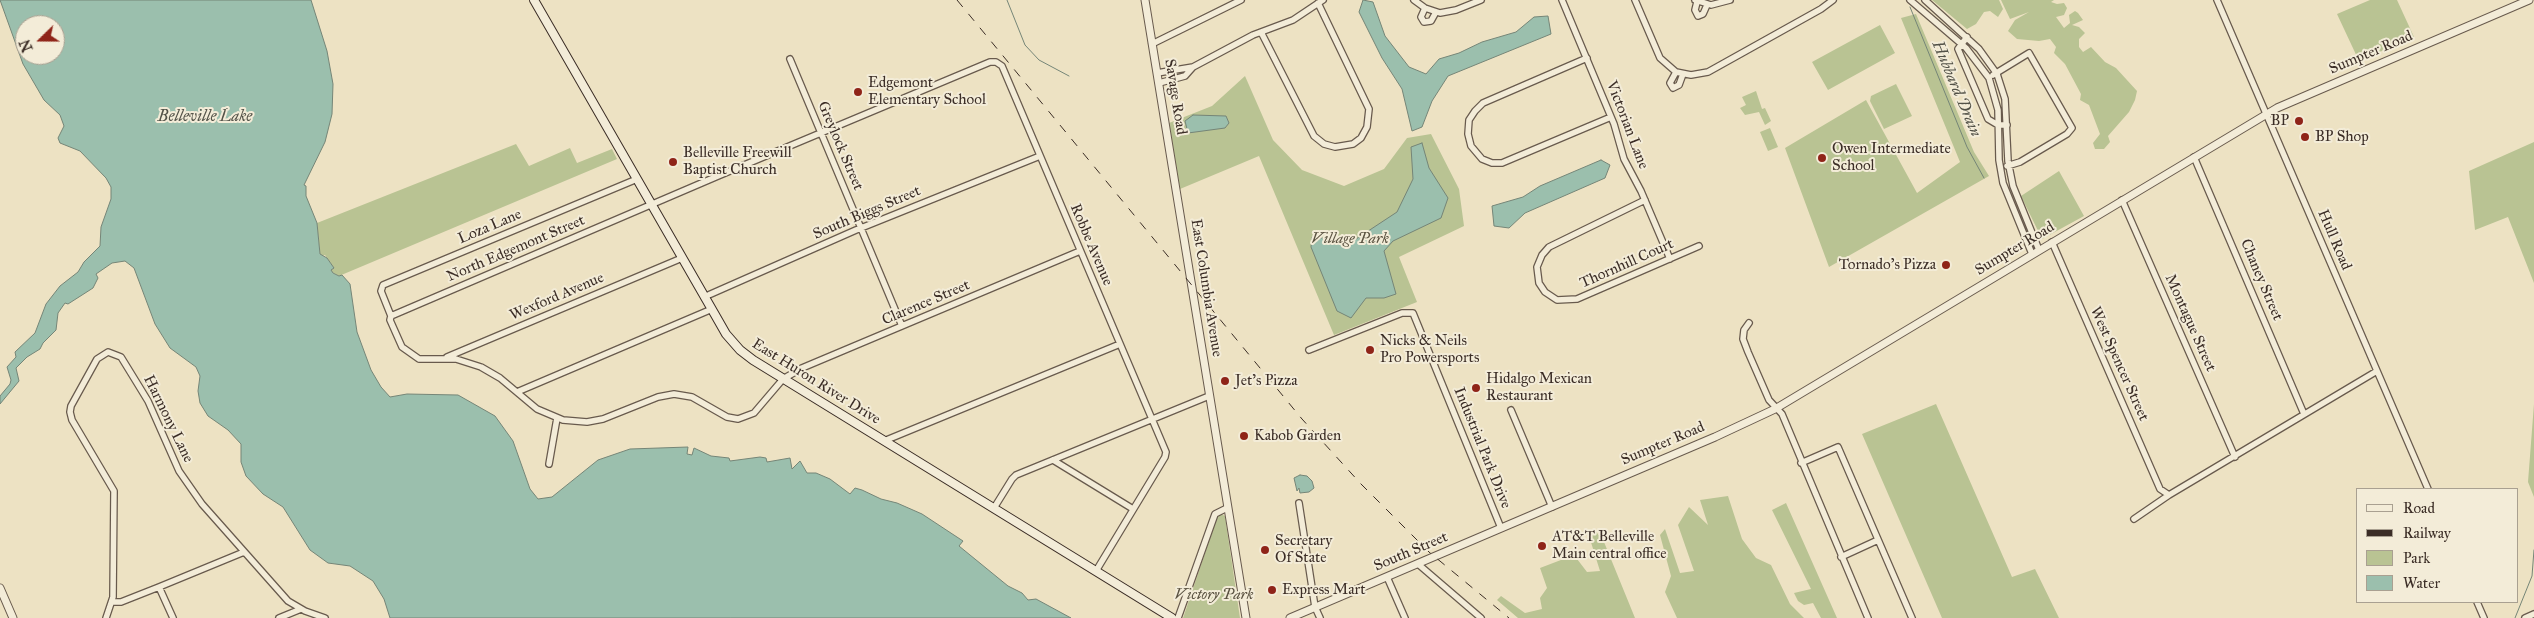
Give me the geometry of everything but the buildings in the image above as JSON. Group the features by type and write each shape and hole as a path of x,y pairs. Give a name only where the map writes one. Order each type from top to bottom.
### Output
{"main road":[{"name":"East Huron River Drive","path":"534,0 704,296 728,336 740,350 783,379 1172,618"}],"street":[{"name":"Savage Road","path":"1145,0 1178,199"},
{"path":"1152,44 1242,0"},
{"path":"1414,0 1424,8 1436,12 1452,12 1481,0"},
{"name":"Victorian Lane","path":"1562,0 1611,117 1624,159 1645,200 1670,259"},
{"path":"1635,0 1660,58 1676,72 1697,75 1708,72 1821,9 1833,0"},
{"path":"1707,5 1703,14 1698,16 1694,10 1696,1 1707,5 1719,5 1730,0"},
{"path":"1910,0 1961,44 1980,63 1989,78 1998,110 2000,168 2008,200 2036,252"},
{"path":"1926,0 1967,37 1985,56 1997,74 2005,99 2008,166 2017,199 2036,252"},
{"name":"Hull Road","path":"2216,0 2428,488"},
{"name":"Sumpter Road","path":"1515,522 1775,409 2266,114 2529,0"},
{"path":"1159,82 1185,76 1200,62 1261,32 1293,20 1320,2 1369,109 1367,127 1361,138 1353,144 1335,147 1324,144 1314,136 1261,32"},
{"path":"1424,8 1421,17 1426,23 1431,22 1436,12"},
{"path":"1967,37 1958,49 1988,119 1998,125 2007,125"},
{"path":"1989,78 2029,53 2072,128 2067,134 2020,162 2000,168"},
{"path":"1586,58 1483,103 1469,120 1468,134 1471,146 1482,159 1502,164 1611,117"},
{"name":"Greylock Street","path":"790,59 902,326"},
{"name":"North Edgemont Street","path":"391,316 990,62 996,62"},
{"name":"Robbe Avenue","path":"996,62 1002,66 1166,452 1165,457 1133,510"},
{"path":"1157,73 1193,67"},
{"path":"1676,72 1670,82 1673,88 1679,85 1683,74"},
{"name":"South Biggs Street","path":"704,296 1040,156"},
{"name":"Chaney Street","path":"2194,156 2304,414"},
{"name":"Loza Lane","path":"637,179 384,284 381,291 398,340 408,353 425,360 459,359 481,367 500,378 537,409 557,418 578,422 595,421 658,397 674,394 692,397 727,417 743,418 754,413 783,379"},
{"name":"East Columbia Avenue","path":"1178,199 1246,618"},
{"name":"Thornhill Court","path":"1645,200 1549,247 1539,261 1537,272 1539,283 1544,292 1557,300 1577,299 1699,246"},
{"name":"Montague Street","path":"2122,200 2235,457"},
{"name":"West Spencer Street","path":"2052,242 2149,464 2167,494"},
{"name":"Clarence Street","path":"783,379 802,368 1080,251"},
{"name":"Wexford Avenue","path":"442,359 682,258"},
{"path":"517,392 712,309"},
{"name":"Industrial Park Drive","path":"1309,350 1402,313 1412,313 1501,528"},
{"path":"1749,322 1744,330 1743,339 1769,400 1775,409 1782,414 1801,463 1868,618"},
{"path":"884,441 1120,344"},
{"name":"Harmony Lane","path":"106,618 113,602 114,491 72,420 70,412 71,406 95,362 104,354 112,352 121,358 148,400 184,479 202,504 288,601 301,609 325,618"},
{"path":"2134,519 2167,494 2235,457 2377,371"},
{"path":"994,508 1013,477 1209,396"},
{"path":"1511,410 1552,507"},
{"path":"549,464 557,418"},
{"path":"1801,463 1838,447 1912,618"},
{"path":"1053,460 1133,510 1096,570"},
{"path":"1299,503 1316,607 1320,618"},
{"path":"1178,618 1215,514 1227,508"},
{"name":"South Street","path":"1290,618 1515,522"},
{"path":"1841,557 1878,540"},
{"path":"113,602 121,602 244,552"},
{"path":"1418,564 1481,618"},
{"path":"1387,577 1405,618"},
{"path":"159,587 173,618"},
{"path":"0,588 13,618"},
{"path":"2477,603 2484,618"},
{"path":"279,618 301,609"},
{"path":"2525,618 2534,614"}],"green space":[{"path":"1932,0 1999,0 2003,9 1998,17 1990,11 1984,12 1976,24 1967,29"},
{"path":"2001,0 2054,0 2051,2 2057,4 2064,3 2067,8 2064,15 2056,17 2064,28 2070,23 2069,15 2075,11 2078,13 2083,20 2072,25 2079,27 2085,33 2079,39 2079,47 2083,52 2091,47 2105,62 2116,68 2137,91 2129,112 2108,136 2110,142 2104,149 2095,149 2093,143 2100,134 2089,105 2080,100 2081,94 2065,64 2054,53 2056,47 2050,39 2039,41 2017,39 2008,31 2015,20 2029,12 2010,19"},
{"path":"2370,0 2397,0 2414,37 2359,61 2337,14"},
{"path":"1916,14 1974,152 1989,176 1829,267 1785,148 1866,100 1917,193 1960,162 1901,18"},
{"path":"1880,25 1895,53 1828,90 1812,62"},
{"name":"Village Park","path":"1245,76 1273,140 1302,170 1344,186 1384,169 1407,138 1431,134 1459,189 1464,226 1399,257 1417,302 1334,335 1259,156 1180,189 1169,123 1212,106"},
{"path":"1896,84 1912,116 1884,129 1870,101 1871,96"},
{"path":"1756,91 1762,109 1765,108 1771,121 1765,125 1759,112 1745,115 1740,108 1746,105 1742,97"},
{"path":"1770,128 1778,147 1768,151 1760,132"},
{"path":"2534,142 2534,283 2508,217 2475,230 2469,171"},
{"path":"516,144 529,166 570,148 577,163 612,149 617,159 339,276 332,272 331,269 333,267 325,255 322,256 320,254 317,223"},
{"path":"2059,171 2084,216 2042,239 2021,196"},
{"path":"1936,404 2012,577 2035,569 2059,618 1942,618 1862,434"},
{"path":"2534,404 2534,497 2528,482"},
{"path":"1728,496 1742,539 1756,558 1771,565 1790,604 1804,618 1677,618 1665,592 1671,576 1660,535 1665,529 1680,573 1694,571 1678,525 1689,507 1708,525 1700,500"},
{"path":"1786,503 1837,618 1821,618 1813,603 1804,605 1798,601 1794,593 1811,589 1772,510"},
{"name":"Victory Park","path":"1218,515 1225,516 1240,618 1183,618"},
{"path":"1594,529 1604,542 1635,618 1518,618 1497,600 1501,596 1525,613 1542,609 1540,598 1547,588 1540,568 1574,555 1587,572 1600,571 1589,536"}],"water":[{"name":"Belleville Lake","path":"0,0 311,0 327,51 333,84 332,114 325,142 304,185 306,186 306,196 317,223 320,254 327,258 334,268 331,270 333,273 339,276 342,275 350,284 357,332 371,370 381,387 390,397 407,394 458,395 495,416 513,441 530,489 538,499 552,497 598,460 630,449 688,447 687,454 692,455 694,448 711,456 729,458 730,461 760,457 766,458 767,462 790,458 792,469 800,461 807,473 816,473 830,479 850,494 855,488 922,514 963,541 959,546 1008,586 1022,593 1028,600 1036,599 1071,618 390,618 384,599 373,581 350,566 328,563 310,550 283,507 263,494 246,476 241,462 241,444 228,430 208,416 200,403 198,391 200,376 196,367 170,348 155,324 134,268 125,261 112,263 96,274 98,278 93,288 68,304 65,303 58,313 56,330 43,343 40,349 27,357 16,368 19,381 0,404 0,396 10,384 11,380 7,367 16,357 15,352 35,333 46,304 60,286 78,272 84,262 100,246 101,227 111,199 111,187 106,178 80,151 60,143 58,138 64,126 60,115 44,100 24,65 65,65 65,15 15,15 15,42"},
{"path":"1363,0 1373,2 1385,36 1409,67 1426,74 1439,59 1459,53 1482,42 1516,32 1534,17 1548,16 1551,34 1448,76 1432,101 1422,127 1412,131 1402,89 1382,58 1359,12"},
{"path":"1193,115 1226,116 1229,123 1225,128 1188,133 1185,121"},
{"path":"1422,143 1429,168 1448,198 1441,218 1393,241 1384,251 1396,294 1384,298 1366,298 1351,318 1337,311 1311,247 1312,237 1353,241 1397,212 1413,179 1411,147"},
{"path":"1601,160 1610,165 1605,178 1525,213 1509,228 1494,226 1492,206 1523,197 1540,186"},
{"path":"1300,475 1307,476 1312,481 1314,488 1309,492 1300,493 1299,488 1297,491 1294,478"}],"waterway":[{"path":"1007,0 1025,45 1039,60 1069,76"},
{"name":"Hubbard Drain","path":"1910,7 1967,147 1984,178"},
{"path":"2515,618 2532,576 2534,550"}],"railway":[{"path":"957,0 1302,419 1361,484 1429,552 1509,618"}],"place":[{"name":"Edgemont Elementary School","path":"858,92"},
{"name":"BP","path":"2299,121"},
{"name":"BP Shop","path":"2305,137"},
{"name":"Owen Intermediate School","path":"1822,158"},
{"name":"Belleville Freewill Baptist Church","path":"673,162"},
{"name":"Tornado's Pizza","path":"1946,265"},
{"name":"Nicks & Neils Pro Powersports","path":"1370,350"},
{"name":"Jet's Pizza","path":"1225,381"},
{"name":"Hidalgo Mexican Restaurant","path":"1476,388"},
{"name":"Kabob Garden","path":"1244,436"},
{"name":"AT&T Belleville Main central office","path":"1542,546"},
{"name":"Secretary Of State","path":"1265,550"},
{"name":"Express Mart","path":"1272,590"}]}
